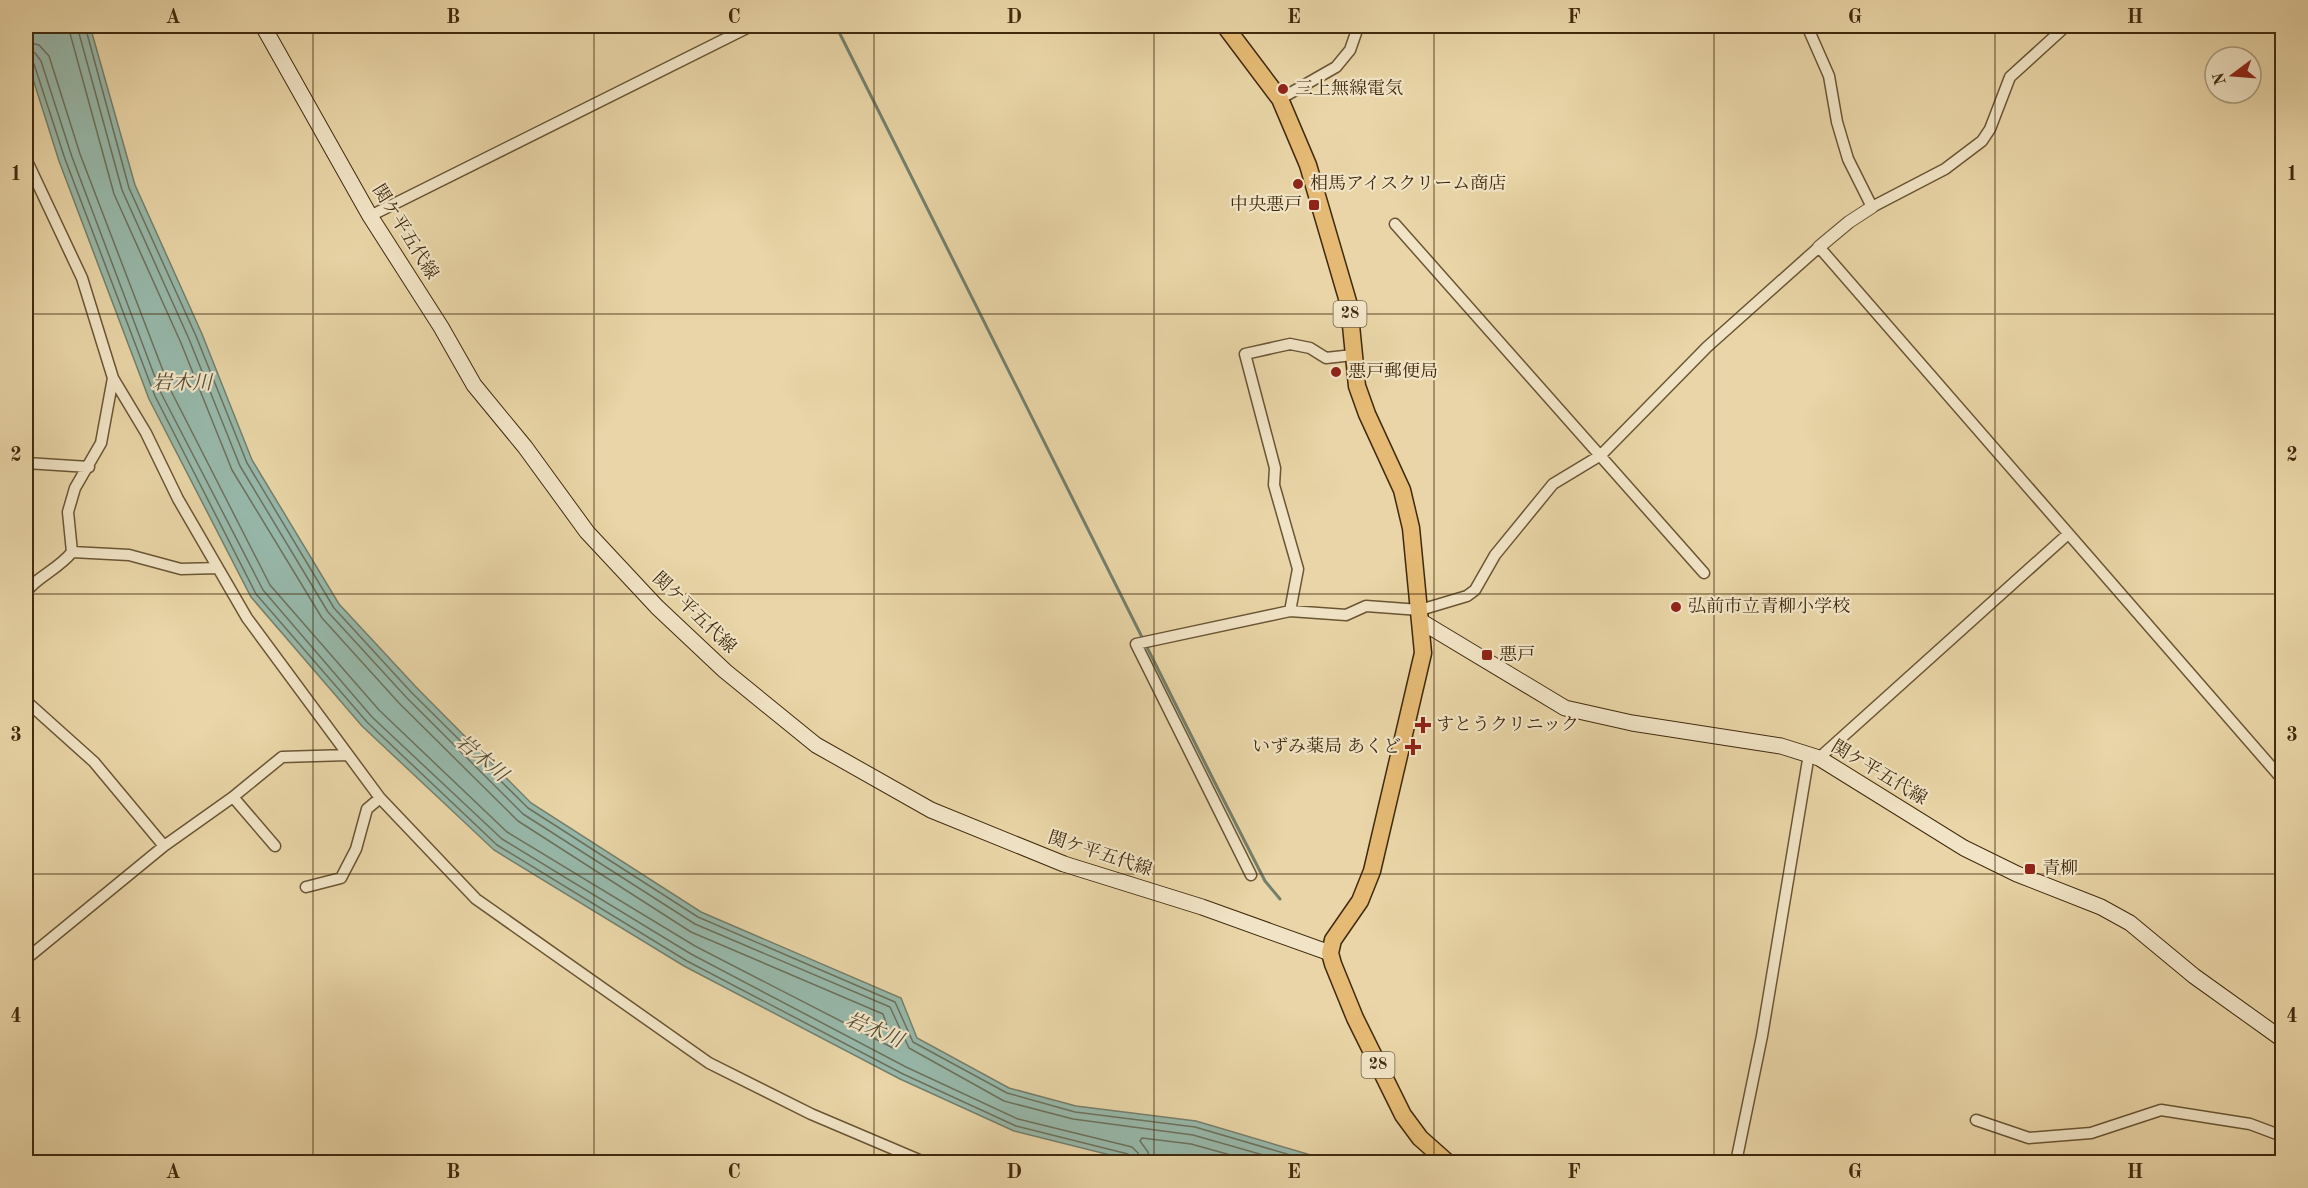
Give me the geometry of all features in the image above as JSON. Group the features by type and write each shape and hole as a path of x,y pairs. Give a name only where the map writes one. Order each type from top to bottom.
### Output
{"main road":[{"name":"関ケ平五代線","path":"263,26 370,216 441,327 474,385 525,447 588,532 657,607 725,670 816,745 931,810 1064,864 1202,907 1330,953"},
{"name":"28","path":"1225,26 1280,99 1308,165 1343,278 1349,305 1353,355 1361,399 1407,508 1421,616 1422,662 1372,872 1360,901 1333,940 1330,953 1355,1018 1403,1116 1420,1138 1447,1162"},
{"name":"関ケ平五代線","path":"1421,616 1564,708 1632,723 1781,746 1814,756 1964,848 2017,874 2101,907 2130,923 2194,976 2283,1040"}],"street":[{"path":"370,216 751,26"},
{"path":"1807,26 1829,76 1837,122 1848,159 1872,207"},
{"path":"1251,875 1136,644 1290,611 1346,615 1366,606 1421,616 1467,596 1475,590 1495,555 1554,484 1601,455 1707,348 1818,247 1872,207 1945,169 1982,141 1990,129 2010,77 2066,26"},
{"path":"1280,99 1336,67 1350,50 1357,30"},
{"path":"26,159 82,278 114,378 218,568 247,618 380,798 476,899 709,1064 811,1114 924,1162"},
{"path":"1395,224 1704,573"},
{"path":"1818,247 2283,779"},
{"path":"1290,611 1298,569 1274,485 1275,468 1245,354 1290,344 1310,348 1326,358 1353,355"},
{"path":"26,593 31,584 62,565 72,552 68,512 75,488 101,443 114,378"},
{"path":"26,463 89,467"},
{"path":"1736,1162 1814,756 2068,534"},
{"path":"72,552 129,555 181,569 218,568"},
{"path":"26,701 94,762 164,846"},
{"path":"26,948 31,955 164,846 233,797 282,757 348,755"},
{"path":"233,797 275,846"},
{"path":"306,887 342,878 356,849 368,809 380,798"},
{"path":"1976,1120 2029,1138 2091,1133 2161,1110 2250,1124 2283,1136"}],"water":[{"name":"岩木川","path":"26,26 90,26 135,185 202,334 252,460 339,604 416,687 531,803 701,912 901,998 917,1038 1009,1088 1076,1106 1196,1121 1331,1161 1398,1162 1138,1162 1014,1131 900,1079 684,966 494,850 362,726 251,597 149,399 59,161 26,57"}],"waterway":[{"path":"836,26 1213,779 1265,881 1280,899"}],"place":[{"name":"三上無線電気","path":"1283,89"},
{"name":"相馬アイスクリーム商店","path":"1298,184"},
{"name":"中央悪戸","path":"1314,205"},
{"name":"悪戸郵便局","path":"1336,372"},
{"name":"弘前市立青柳小学校","path":"1676,607"},
{"name":"悪戸","path":"1487,655"},
{"name":"すとうクリニック","path":"1423,725"},
{"name":"いずみ薬局 あくど","path":"1413,747"},
{"name":"青柳","path":"2030,869"}]}
